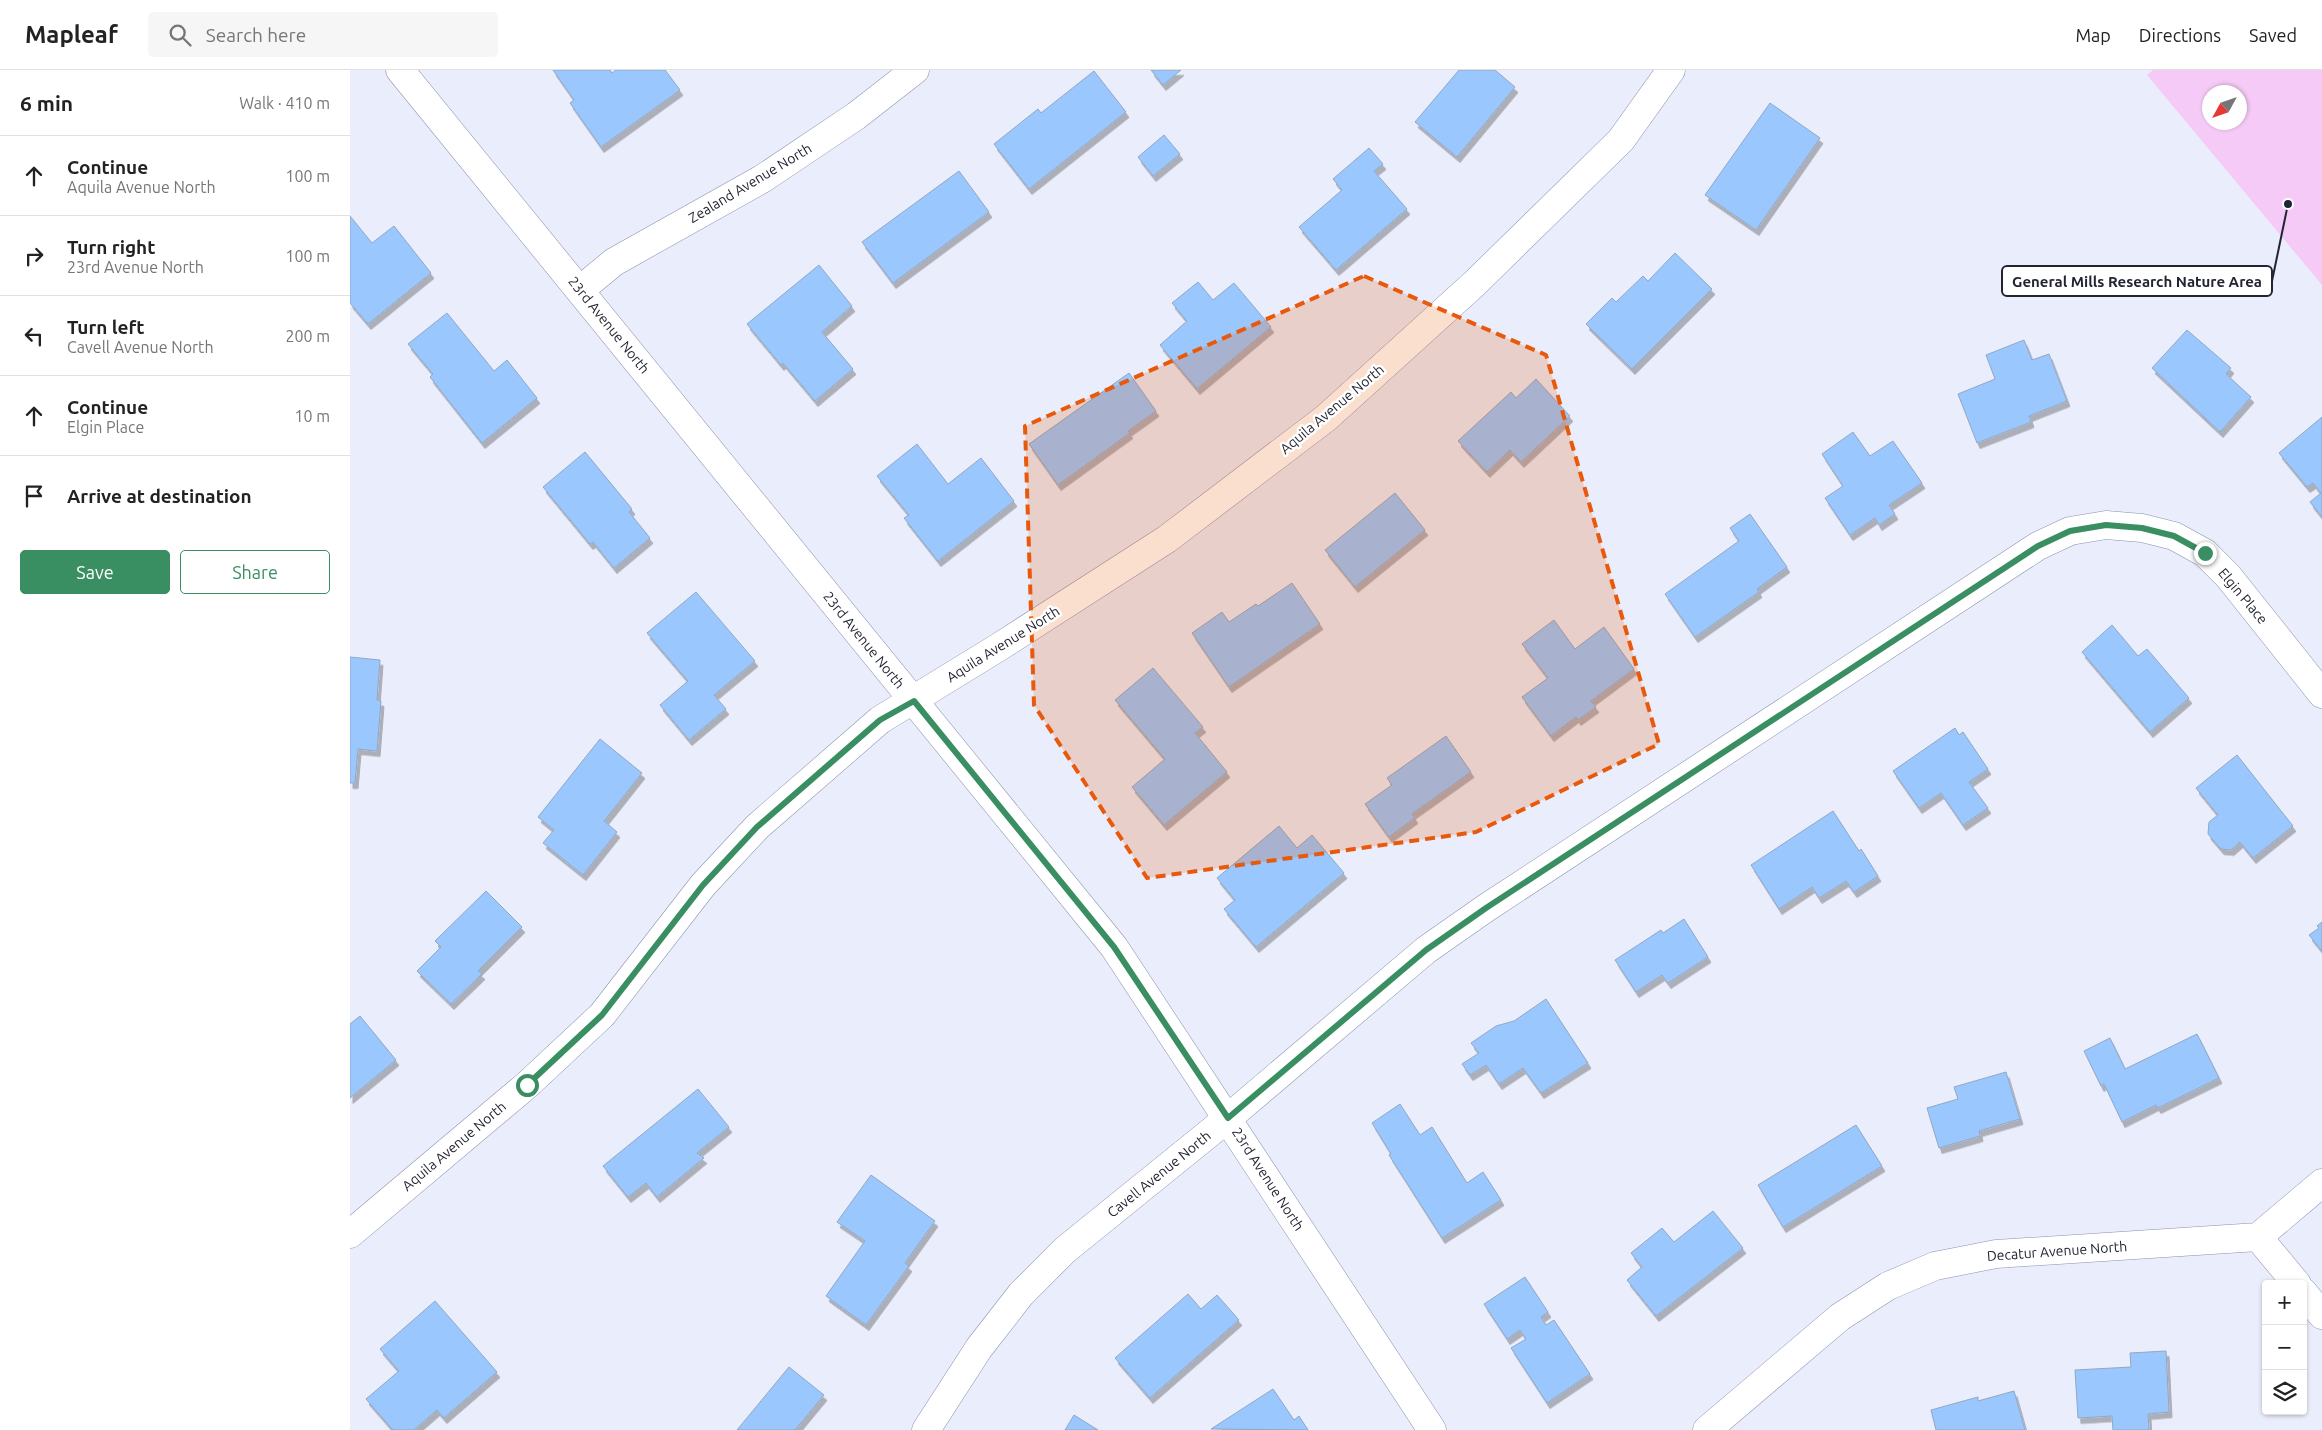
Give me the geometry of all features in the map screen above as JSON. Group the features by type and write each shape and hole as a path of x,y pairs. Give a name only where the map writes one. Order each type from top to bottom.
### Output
{"street":[{"name":"23rd Avenue North","path":"400,70 1114,947 1432,1430"},
{"name":"Zealand Avenue North","path":"580,290 614,262 762,179 856,116 915,70"},
{"name":"Aquila Avenue North","path":"350,1234 527,1085 602,1015 703,885 757,827 880,720 914,701 1167,539 1326,418 1474,284 1621,140 1671,70"},
{"name":"Cavell Avenue North","path":"926,1430 979,1348 1021,1294 1065,1250 1228,1118 1426,950 1486,908 2038,546 2070,531 2106,525 2142,528"},
{"name":"Elgin Place","path":"2142,528 2174,536 2205,553 2228,576 2322,694"},
{"path":"2294,1280 2258,1237 2322,1183"},
{"name":"Decatur Avenue North","path":"1707,1430 1840,1317 1888,1286 1935,1266 1996,1254 2258,1237"},
{"path":"2307,1297 2322,1315"}],"highlighted area":[{"path":"1364,276 1546,355 1659,744 1476,832 1147,878 1034,705 1025,426"}],"shaded area":[{"path":"2153,70 2322,70 2322,285 2147,75"}],"building":[{"path":"553,70 610,70 612,73 616,70 665,70 680,90 601,147 570,103 574,100"},
{"path":"1151,70 1181,70 1163,85"},
{"path":"1459,70 1495,70 1515,87 1457,157 1415,122"},
{"path":"1094,71 1126,112 1029,189 994,144 1038,109 1041,113"},
{"path":"1770,103 1820,138 1756,230 1705,195"},
{"path":"1164,135 1180,154 1153,176 1138,157"},
{"path":"1369,148 1383,164 1374,171 1407,209 1336,270 1299,227 1342,190 1333,179"},
{"path":"959,171 989,212 893,283 862,242"},
{"path":"350,216 372,243 394,226 431,273 368,324 350,303"},
{"path":"1675,253 1712,289 1632,369 1586,324 1612,298 1616,302 1643,276 1648,281"},
{"path":"819,265 852,306 822,332 853,369 815,401 783,363 781,365 747,324"},
{"path":"1198,282 1213,300 1234,283 1271,327 1197,389 1160,345 1187,321 1172,303"},
{"path":"447,313 494,371 507,360 537,398 482,443 430,377 433,374 408,344"},
{"path":"2187,330 2231,368 2226,374 2251,397 2220,432 2152,368"},
{"path":"2024,340 2032,360 2049,354 2067,401 2029,416 2031,422 1977,443 1958,394 1995,379 1986,355"},
{"path":"1129,373 1156,411 1128,431 1130,433 1058,485 1029,444"},
{"path":"1536,379 1570,416 1521,462 1510,450 1487,472 1458,441 1511,392 1516,398"},
{"path":"2322,417 2322,517 2310,502 2321,493 2313,483 2307,487 2279,453"},
{"path":"1853,432 1870,456 1893,441 1922,483 1889,505 1895,514 1879,525 1875,518 1850,535 1825,498 1843,486 1822,454"},
{"path":"917,444 948,484 981,458 1014,501 938,561 904,518 909,515 877,476"},
{"path":"585,452 632,509 629,512 650,538 614,568 593,542 590,544 543,487"},
{"path":"1395,493 1425,530 1355,587 1325,550"},
{"path":"1750,514 1787,567 1757,589 1759,592 1695,637 1665,594 1739,541 1730,528"},
{"path":"1292,583 1320,624 1229,687 1192,633 1222,612 1229,622 1256,604 1258,606"},
{"path":"696,592 755,661 714,695 726,709 689,740 660,705 688,681 647,633"},
{"path":"1554,620 1575,649 1604,627 1634,669 1591,701 1596,707 1578,720 1576,717 1551,736 1522,697 1548,678 1522,644"},
{"path":"2112,625 2138,656 2147,649 2189,698 2150,732 2082,652"},
{"path":"350,657 380,660 377,700 381,701 377,751 358,749 355,783 350,783"},
{"path":"1153,668 1203,727 1195,733 1227,772 1164,825 1132,787 1165,759 1115,700"},
{"path":"1955,728 1959,735 1963,732 1988,769 1969,782 1988,808 1963,825 1941,793 1919,808 1893,771"},
{"path":"1446,736 1471,772 1412,814 1415,818 1389,837 1365,804 1392,785 1387,778"},
{"path":"600,739 642,773 604,821 617,832 583,875 543,843 554,830 538,817"},
{"path":"2237,755 2293,826 2253,858 2240,842 2231,850 2221,849 2208,834 2209,822 2218,815 2196,788"},
{"path":"1833,811 1878,876 1854,892 1846,881 1819,898 1812,887 1779,909 1751,865"},
{"path":"1279,826 1297,848 1312,835 1344,873 1256,947 1224,909 1235,900 1217,878"},
{"path":"486,891 522,927 478,971 482,974 451,1004 417,971 441,947 435,941"},
{"path":"1684,919 1708,957 1668,983 1662,975 1636,992 1615,960 1661,930 1663,933"},
{"path":"2322,922 2322,951 2309,935 2319,928 2317,926"},
{"path":"1546,999 1588,1063 1541,1093 1523,1068 1499,1084 1486,1065 1470,1075 1462,1064 1479,1053 1471,1043 1496,1026 1514,1021"},
{"path":"360,1016 396,1060 350,1098 350,1024"},
{"path":"2197,1034 2219,1078 2158,1108 2156,1105 2122,1122 2104,1084 2101,1086 2084,1051 2110,1038 2125,1069"},
{"path":"2006,1072 2020,1119 1979,1131 1980,1136 1939,1148 1927,1108 1958,1099 1954,1087"},
{"path":"698,1089 729,1127 697,1153 704,1158 657,1197 646,1183 628,1197 603,1166"},
{"path":"1400,1104 1420,1135 1432,1127 1467,1183 1483,1172 1501,1200 1442,1238 1389,1155 1391,1154 1372,1123"},
{"path":"1856,1125 1882,1166 1783,1227 1758,1185"},
{"path":"871,1175 935,1221 905,1263 909,1266 866,1325 826,1296 865,1241 837,1222"},
{"path":"1713,1211 1743,1248 1656,1316 1627,1280 1642,1267 1631,1253 1662,1228 1674,1242"},
{"path":"1525,1277 1548,1312 1541,1317 1546,1325 1554,1320 1590,1374 1547,1403 1511,1348 1526,1339 1520,1330 1507,1339 1484,1304"},
{"path":"1188,1294 1201,1309 1217,1295 1239,1320 1150,1398 1115,1358"},
{"path":"435,1301 497,1372 444,1418 437,1410 414,1430 393,1430 366,1399 399,1371 380,1349"},
{"path":"2166,1351 2169,1412 2148,1414 2149,1430 2113,1430 2112,1416 2078,1418 2075,1370 2131,1367 2130,1353"},
{"path":"789,1367 824,1395 795,1430 737,1430"},
{"path":"1273,1389 1294,1420 1299,1416 1308,1430 1211,1429"},
{"path":"2014,1391 2025,1430 1936,1430 1931,1410 1978,1397 1978,1401"},
{"path":"1074,1415 1098,1430 1065,1430"}],"place":[{"name":"General Mills Research Nature Area","path":"2288,204"}],"route":[{"path":"527,1085 602,1015 660,943 703,885 757,827 880,720 914,701 1114,947 1228,1118 1426,950 1486,908 2038,546 2070,531 2106,525 2142,528 2174,536 2205,553"}]}
